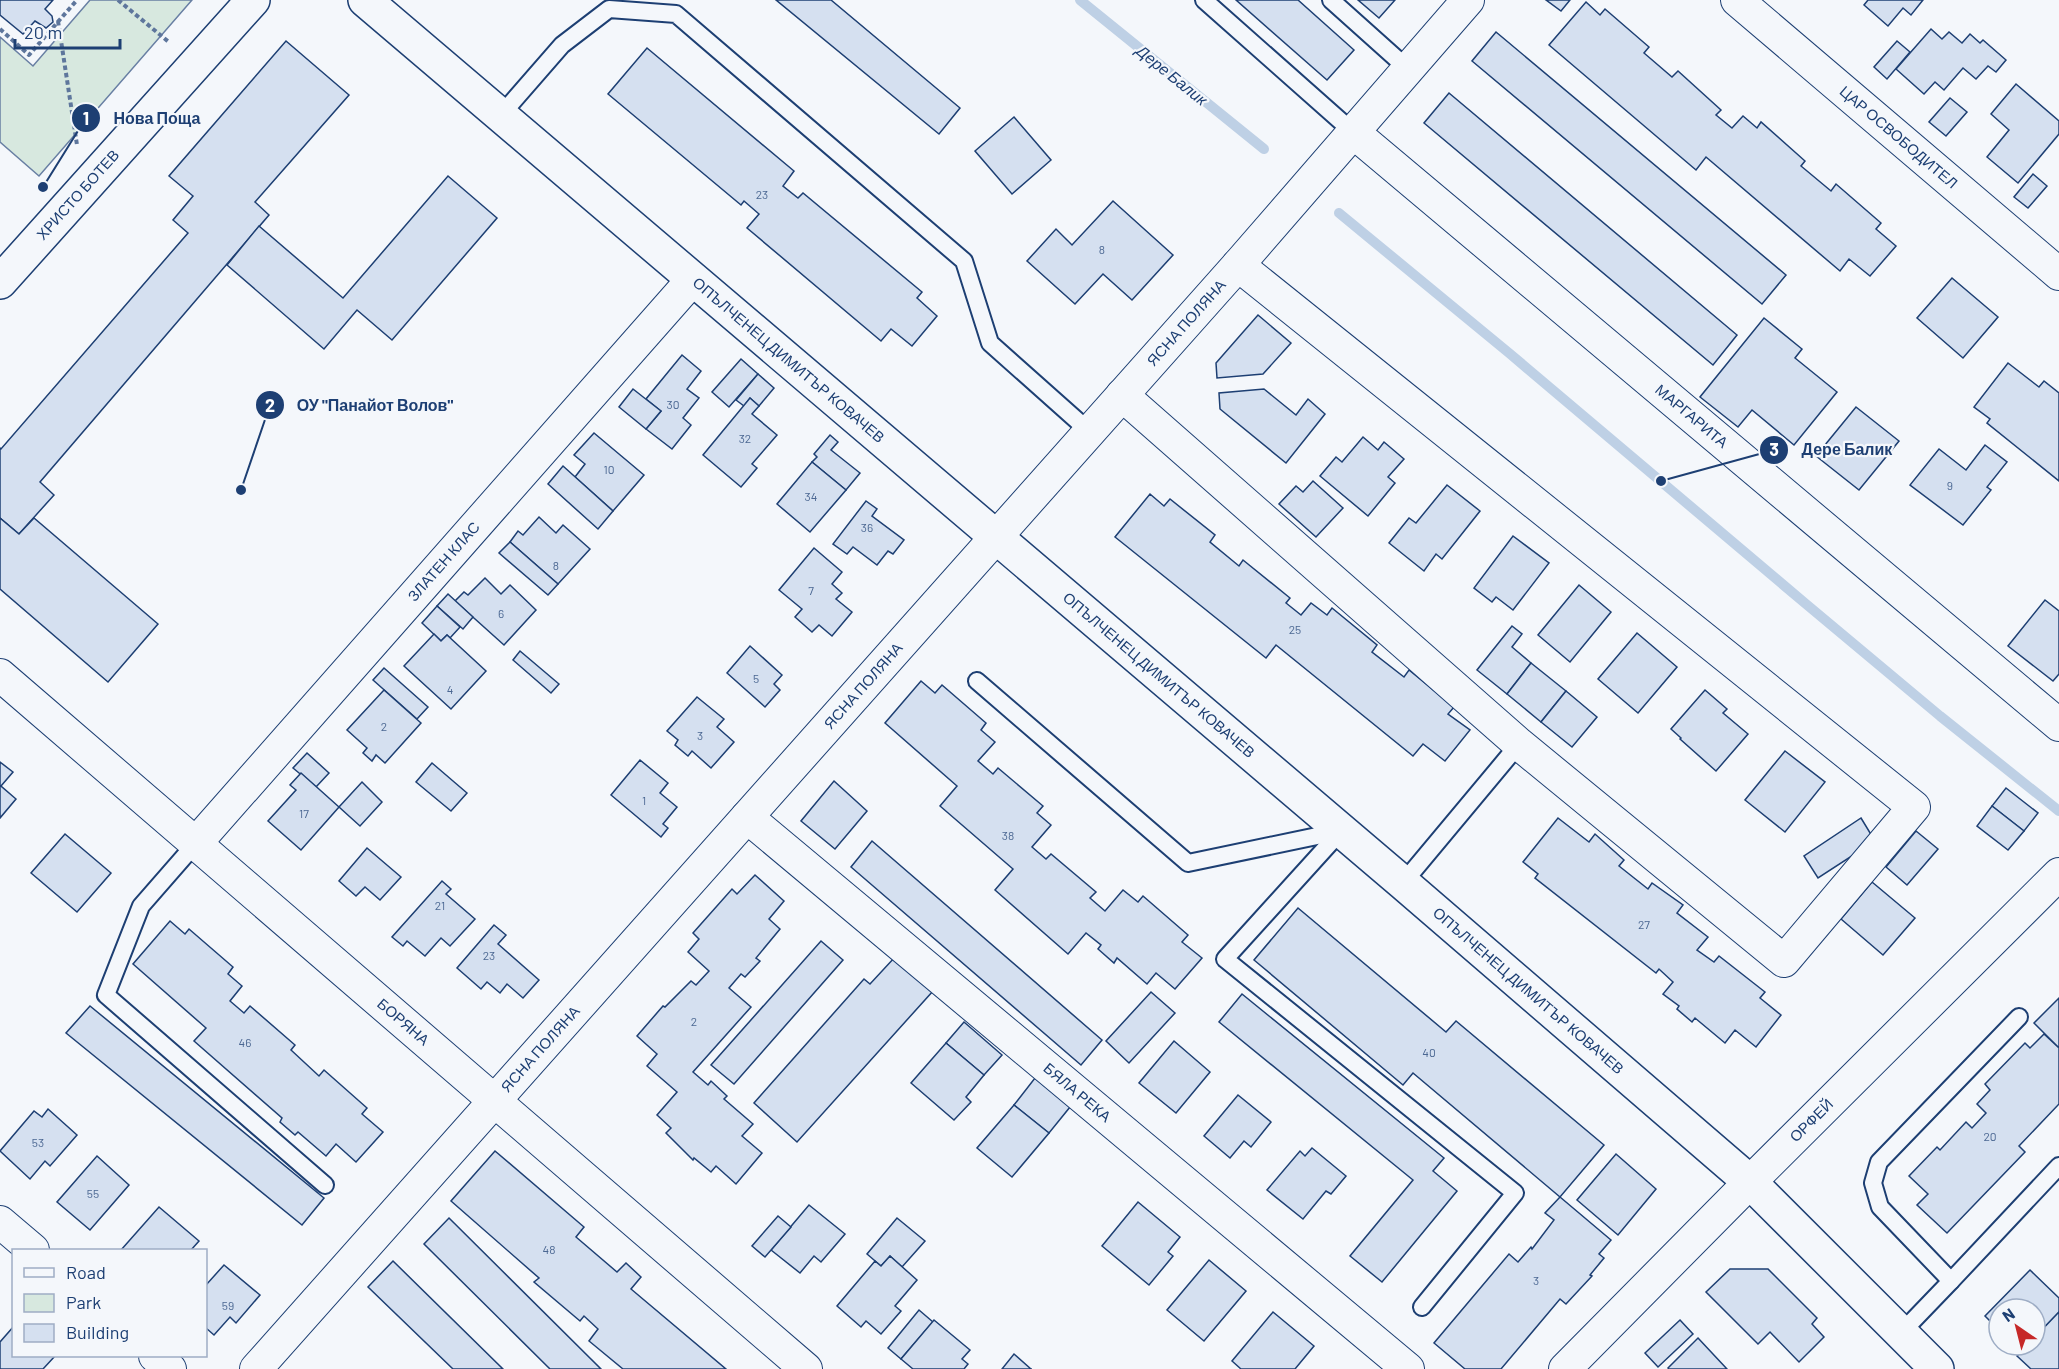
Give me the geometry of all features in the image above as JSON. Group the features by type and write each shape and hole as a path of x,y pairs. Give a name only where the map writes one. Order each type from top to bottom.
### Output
{"street":[{"name":"ХРИСТО БОТЕВ","path":"0,282 253,0"},
{"name":"ОПЪЛЧЕНЕЦ ДИМИТЪР КОВАЧЕВ","path":"365,0 1403,883 1750,1182 1937,1369"},
{"name":"ЯСНА ПОЛЯНА","path":"256,1369 1238,265 1468,0"},
{"name":"ЦАР ОСВОБОДИТЕЛ","path":"1737,0 2059,274"},
{"name":"МАРГАРИТА","path":"1353,132 2059,724"},
{"path":"1122,395 1519,744 1784,961 1914,807 1238,265"},
{"name":"ЗЛАТЕН КЛАС","path":"195,843 693,279"},
{"name":"БОРЯНА","path":"0,675 806,1369"},
{"name":"БЯЛА РЕКА","path":"747,817 1408,1369"},
{"name":"ОРФЕЙ","path":"1565,1369 2059,874"},
{"path":"0,1222 31,1249"},
{"path":"155,1357 170,1369"}],"lane":[{"path":"1204,0 1353,132"},
{"path":"1331,0 1408,69"},
{"path":"501,116 562,45 609,9 676,14 964,261 990,343 1090,432"},
{"path":"977,681 1188,863 1341,831"},
{"path":"1403,883 1519,744"},
{"path":"1341,831 1225,959 1515,1193 1422,1307"},
{"path":"195,843 141,906 106,995 325,1185"},
{"path":"1951,1281 1880,1207 1873,1183 1879,1162 2019,1017"},
{"path":"1901,1333 2059,1166"}],"path":[{"path":"0,28 29,55 77,0"},
{"path":"118,0 160,36"},
{"path":"58,21 83,190"}],"green space":[{"path":"90,0 192,0 39,176 0,142 0,37 33,66"}],"building":[{"path":"0,0 53,0 45,9 52,16 53,22 46,28 35,21 23,34 0,15"},
{"path":"776,0 831,0 960,108 939,134"},
{"path":"1236,0 1298,0 1354,50 1327,80"},
{"path":"1358,0 1395,0 1379,18"},
{"path":"1546,0 1570,0 1561,11"},
{"path":"1868,0 1923,0 1911,15 1903,8 1888,26 1864,5"},
{"path":"1586,2 1600,15 1605,9 1649,47 1644,53 1672,77 1678,71 1721,110 1716,115 1732,128 1743,116 1757,128 1761,122 1805,161 1801,166 1831,191 1836,184 1881,223 1876,229 1896,246 1870,276 1849,259 1840,271 1706,157 1696,170 1549,45"},
{"path":"1931,29 1942,39 1949,32 1962,43 1970,34 1980,43 1983,40 2006,60 1996,72 1988,66 1976,79 1963,68 1944,90 1935,82 1924,94 1896,69"},
{"path":"1496,32 1786,275 1762,304 1472,61"},
{"path":"286,41 349,95 255,202 269,215 40,482 54,495 19,534 0,518 0,448 188,233 173,220 193,196 169,176"},
{"path":"1897,41 1910,52 1887,79 1874,67"},
{"path":"647,48 794,171 783,186 798,198 803,193 922,292 917,298 937,316 912,346 891,329 881,341 747,228 759,214 744,201 741,205 608,94"},
{"path":"2016,84 2059,121 2059,134 2018,183 1987,157 2009,130 1991,114"},
{"path":"1449,93 1737,335 1713,365 1424,123"},
{"path":"1950,98 1967,112 1946,136 1929,122"},
{"path":"1014,117 1051,160 1012,194 975,151"},
{"path":"2033,174 2047,186 2028,208 2014,197"},
{"path":"448,176 497,218 392,340 357,310 324,349 227,265 259,226 343,298"},
{"path":"1113,201 1173,255 1132,300 1103,274 1075,304 1027,261 1056,229 1072,245"},
{"path":"1952,278 1998,317 1963,358 1917,318"},
{"path":"1258,315 1291,343 1263,374 1217,378 1216,363"},
{"path":"1764,318 1802,349 1795,358 1837,392 1794,445 1752,410 1738,427 1700,397"},
{"path":"682,355 701,371 687,389 699,398 683,418 691,425 672,449 646,429 661,411 646,399"},
{"path":"741,359 758,374 729,407 712,392"},
{"path":"2008,363 2039,387 2044,381 2059,393 2059,481 1987,423 1990,419 1974,407"},
{"path":"758,374 774,388 759,406 750,398 744,406 736,400"},
{"path":"633,389 661,411 646,429 619,407"},
{"path":"1264,389 1296,415 1308,399 1325,414 1286,463 1220,409 1219,393"},
{"path":"750,398 759,406 752,414 777,435 752,464 757,468 741,487 703,455"},
{"path":"1856,407 1899,441 1859,490 1816,456"},
{"path":"594,433 644,475 613,511 575,477 585,464 574,455"},
{"path":"830,435 838,442 831,450 860,473 846,490 812,462 817,457 814,454"},
{"path":"1363,437 1378,450 1384,442 1404,459 1388,477 1395,483 1368,516 1320,476 1336,457 1342,462"},
{"path":"1985,445 2007,462 1987,487 1991,490 1963,525 1910,485 1939,449 1966,470"},
{"path":"812,462 846,490 810,532 777,504"},
{"path":"563,466 613,511 598,529 548,484"},
{"path":"1313,481 1343,508 1316,537 1279,504 1296,486 1303,492"},
{"path":"1447,485 1480,511 1442,559 1436,554 1424,571 1389,543 1409,518 1416,523"},
{"path":"1150,494 1164,506 1170,499 1215,535 1210,542 1239,566 1243,560 1290,598 1286,603 1301,615 1311,603 1327,615 1332,608 1377,645 1372,652 1404,677 1409,670 1454,707 1448,714 1470,730 1445,761 1423,744 1413,756 1276,645 1266,658 1115,537"},
{"path":"866,501 877,509 872,516 904,540 893,554 888,551 877,565 853,547 847,554 833,544"},
{"path":"539,517 556,533 563,525 590,549 558,584 510,542 518,531 523,535"},
{"path":"0,518 19,534 34,518 158,624 108,682 0,589"},
{"path":"1513,536 1549,563 1513,610 1496,597 1492,602 1474,588"},
{"path":"510,542 558,584 548,595 499,553"},
{"path":"814,548 842,572 832,584 842,593 836,599 852,612 832,636 819,625 812,632 795,617 802,609 779,590"},
{"path":"485,578 501,594 510,585 536,610 504,645 455,601 464,592 468,595"},
{"path":"1579,585 1611,612 1570,662 1538,635"},
{"path":"448,594 473,617 463,629 437,606"},
{"path":"2045,600 2059,611 2059,674 2053,681 2008,646"},
{"path":"437,606 460,627 450,638 447,635 441,641 422,623"},
{"path":"1512,626 1522,634 1512,647 1531,663 1507,694 1477,670"},
{"path":"1637,633 1677,667 1638,713 1598,679"},
{"path":"434,634 441,641 447,635 486,671 451,709 404,666"},
{"path":"750,646 782,675 774,684 780,690 765,707 727,673"},
{"path":"520,651 559,684 551,693 513,660"},
{"path":"1531,663 1566,691 1541,722 1507,694"},
{"path":"384,668 428,707 417,719 373,680"},
{"path":"921,681 935,693 942,685 986,723 981,730 995,742 978,761 993,774 998,768 1043,806 1037,813 1051,825 1032,847 1046,859 1051,854 1096,892 1090,898 1105,911 1123,890 1138,902 1143,896 1188,935 1182,942 1202,958 1175,989 1156,973 1147,984 1117,958 1114,963 1098,949 1101,945 1086,933 1068,954 995,890 1013,869 940,806 957,786 885,723"},
{"path":"384,690 421,723 385,763 376,755 372,761 363,753 367,748 347,730"},
{"path":"1705,690 1727,709 1723,713 1748,734 1716,771 1671,729"},
{"path":"1566,691 1597,717 1572,747 1541,722"},
{"path":"697,697 724,719 717,727 734,742 711,768 692,751 688,756 675,745 678,740 667,731"},
{"path":"1785,751 1825,782 1785,832 1745,800"},
{"path":"307,753 329,773 316,787 293,768"},
{"path":"640,760 668,783 660,793 677,807 663,824 668,828 661,837 611,795"},
{"path":"0,762 13,772 1,786 16,799 0,818"},
{"path":"432,763 467,793 451,811 416,782"},
{"path":"301,773 339,807 301,850 268,821 296,790 290,785"},
{"path":"834,781 867,811 835,849 801,821"},
{"path":"362,782 382,802 360,826 339,807"},
{"path":"2006,788 2038,813 2024,831 1992,806"},
{"path":"1992,806 2024,831 2008,850 1977,826"},
{"path":"1558,818 1589,842 1595,834 1624,860 1619,866 1648,889 1652,883 1683,905 1677,913 1708,937 1697,950 1714,962 1719,956 1765,992 1760,998 1781,1015 1756,1047 1735,1030 1725,1043 1695,1018 1692,1022 1677,1009 1679,1006 1663,994 1673,982 1659,969 1656,973 1535,878 1538,874 1523,862"},
{"path":"1861,818 1875,841 1818,878 1804,856"},
{"path":"1916,831 1938,849 1907,885 1886,867"},
{"path":"65,834 111,873 77,912 31,873"},
{"path":"872,841 1102,1040 1081,1065 851,867"},
{"path":"367,848 401,877 380,900 365,887 356,896 339,881"},
{"path":"755,875 784,901 769,919 780,929 756,958 760,961 745,977 741,974 729,988 751,1007 693,1072 708,1085 711,1081 727,1096 724,1099 753,1124 742,1136 762,1153 736,1184 716,1166 711,1172 694,1158 693,1160 666,1133 671,1128 657,1115 677,1092 647,1066 657,1054 637,1036 663,1006 665,1007 691,981 696,985 709,971 688,952 699,939 693,933 732,889 737,894"},
{"path":"442,881 451,889 446,894 475,919 450,946 441,938 425,956 407,941 403,946 392,937"},
{"path":"1872,882 1915,918 1883,955 1841,919"},
{"path":"1298,908 1446,1032 1456,1021 1604,1145 1560,1197 1413,1073 1403,1085 1254,960"},
{"path":"170,921 185,934 189,929 233,967 228,974 242,986 230,1001 244,1013 250,1006 295,1045 291,1050 319,1076 324,1070 367,1108 362,1114 383,1132 356,1162 336,1144 326,1156 298,1132 295,1135 280,1122 282,1118 194,1041 206,1028 133,964"},
{"path":"494,925 506,935 498,944 539,980 523,998 507,984 500,993 487,982 481,989 457,968"},
{"path":"821,941 843,960 734,1084 711,1065"},
{"path":"895,957 933,991 797,1142 754,1103 864,979 870,984"},
{"path":"1151,992 1175,1013 1129,1063 1106,1041"},
{"path":"1242,994 1444,1158 1433,1171 1457,1191 1382,1282 1350,1256 1413,1180 1219,1022"},
{"path":"2059,998 2059,1048 2034,1023"},
{"path":"90,1006 324,1198 302,1225 66,1033"},
{"path":"964,1022 1002,1055 984,1075 946,1043"},
{"path":"2044,1034 2059,1048 2059,1104 2019,1146 2025,1152 1947,1233 1917,1205 1928,1194 1909,1176 1937,1147 1940,1150 1966,1122 1972,1128 1986,1113 1977,1104 1990,1090 1985,1084 2025,1043 2030,1048"},
{"path":"1174,1041 1210,1072 1176,1113 1139,1083"},
{"path":"946,1043 984,1075 966,1097 971,1102 954,1120 911,1083"},
{"path":"1035,1078 1070,1107 1049,1133 1014,1105"},
{"path":"1238,1095 1271,1122 1251,1147 1244,1141 1230,1158 1204,1136"},
{"path":"1014,1105 1049,1133 1012,1177 977,1148"},
{"path":"48,1109 77,1135 50,1166 45,1161 30,1179 0,1151 34,1111 42,1117"},
{"path":"1312,1148 1346,1176 1331,1194 1326,1191 1303,1219 1267,1190 1300,1151 1305,1156"},
{"path":"495,1151 584,1227 576,1237 617,1272 626,1263 641,1277 631,1289 726,1369 623,1369 589,1341 598,1329 584,1316 580,1321 534,1282 539,1278 451,1201"},
{"path":"1616,1154 1656,1189 1618,1235 1577,1200"},
{"path":"97,1156 129,1185 90,1230 57,1202"},
{"path":"1560,1197 1611,1240 1599,1254 1604,1258 1590,1275 1592,1276 1566,1304 1560,1299 1501,1369 1465,1369 1434,1343 1509,1254 1518,1262 1531,1247 1532,1249 1554,1220 1545,1213"},
{"path":"1138,1202 1180,1237 1168,1252 1173,1256 1149,1285 1102,1246"},
{"path":"809,1205 845,1234 821,1262 814,1256 800,1273 771,1250"},
{"path":"159,1207 199,1241 192,1249 122,1249"},
{"path":"778,1216 791,1227 765,1257 752,1246"},
{"path":"449,1218 601,1369 550,1369 424,1244"},
{"path":"897,1218 925,1241 902,1267 890,1256 881,1266 867,1254"},
{"path":"890,1256 917,1280 895,1306 901,1311 881,1334 866,1321 861,1327 837,1306 875,1261 881,1266"},
{"path":"1209,1260 1246,1291 1204,1341 1167,1310"},
{"path":"393,1261 503,1369 453,1369 368,1287"},
{"path":"224,1265 260,1295 236,1323 230,1317 214,1335 207,1329 207,1284"},
{"path":"1730,1269 1768,1269 1817,1318 1812,1324 1824,1337 1799,1362 1770,1332 1758,1344 1706,1292"},
{"path":"2030,1270 2059,1298 2059,1312 2047,1324 2047,1297 2004,1297"},
{"path":"919,1310 933,1322 901,1359 888,1348"},
{"path":"1273,1312 1314,1346 1295,1369 1241,1369 1232,1361"},
{"path":"2059,1312 2059,1369 2031,1369 2018,1357 2047,1357 2047,1324"},
{"path":"934,1320 970,1350 962,1359 968,1364 964,1369 913,1369 901,1359"},
{"path":"1680,1320 1693,1334 1658,1367 1645,1353"},
{"path":"12,1328 12,1357 54,1357 43,1369 0,1369 0,1342"},
{"path":"1698,1338 1727,1369 1669,1369 1668,1368"},
{"path":"1014,1354 1031,1369 1002,1369"}],"waterway":[{"name":"Дере Балик","path":"1080,0 1264,149"},
{"name":"Дере Балик","path":"1339,213 1940,716 2059,811"}],"place":[{"name":"Нова Поща","path":"43,187"},
{"name":"Дере Балик","path":"1661,481"},
{"name":"ОУ \"Панайот Волов\"","path":"241,490"}]}
